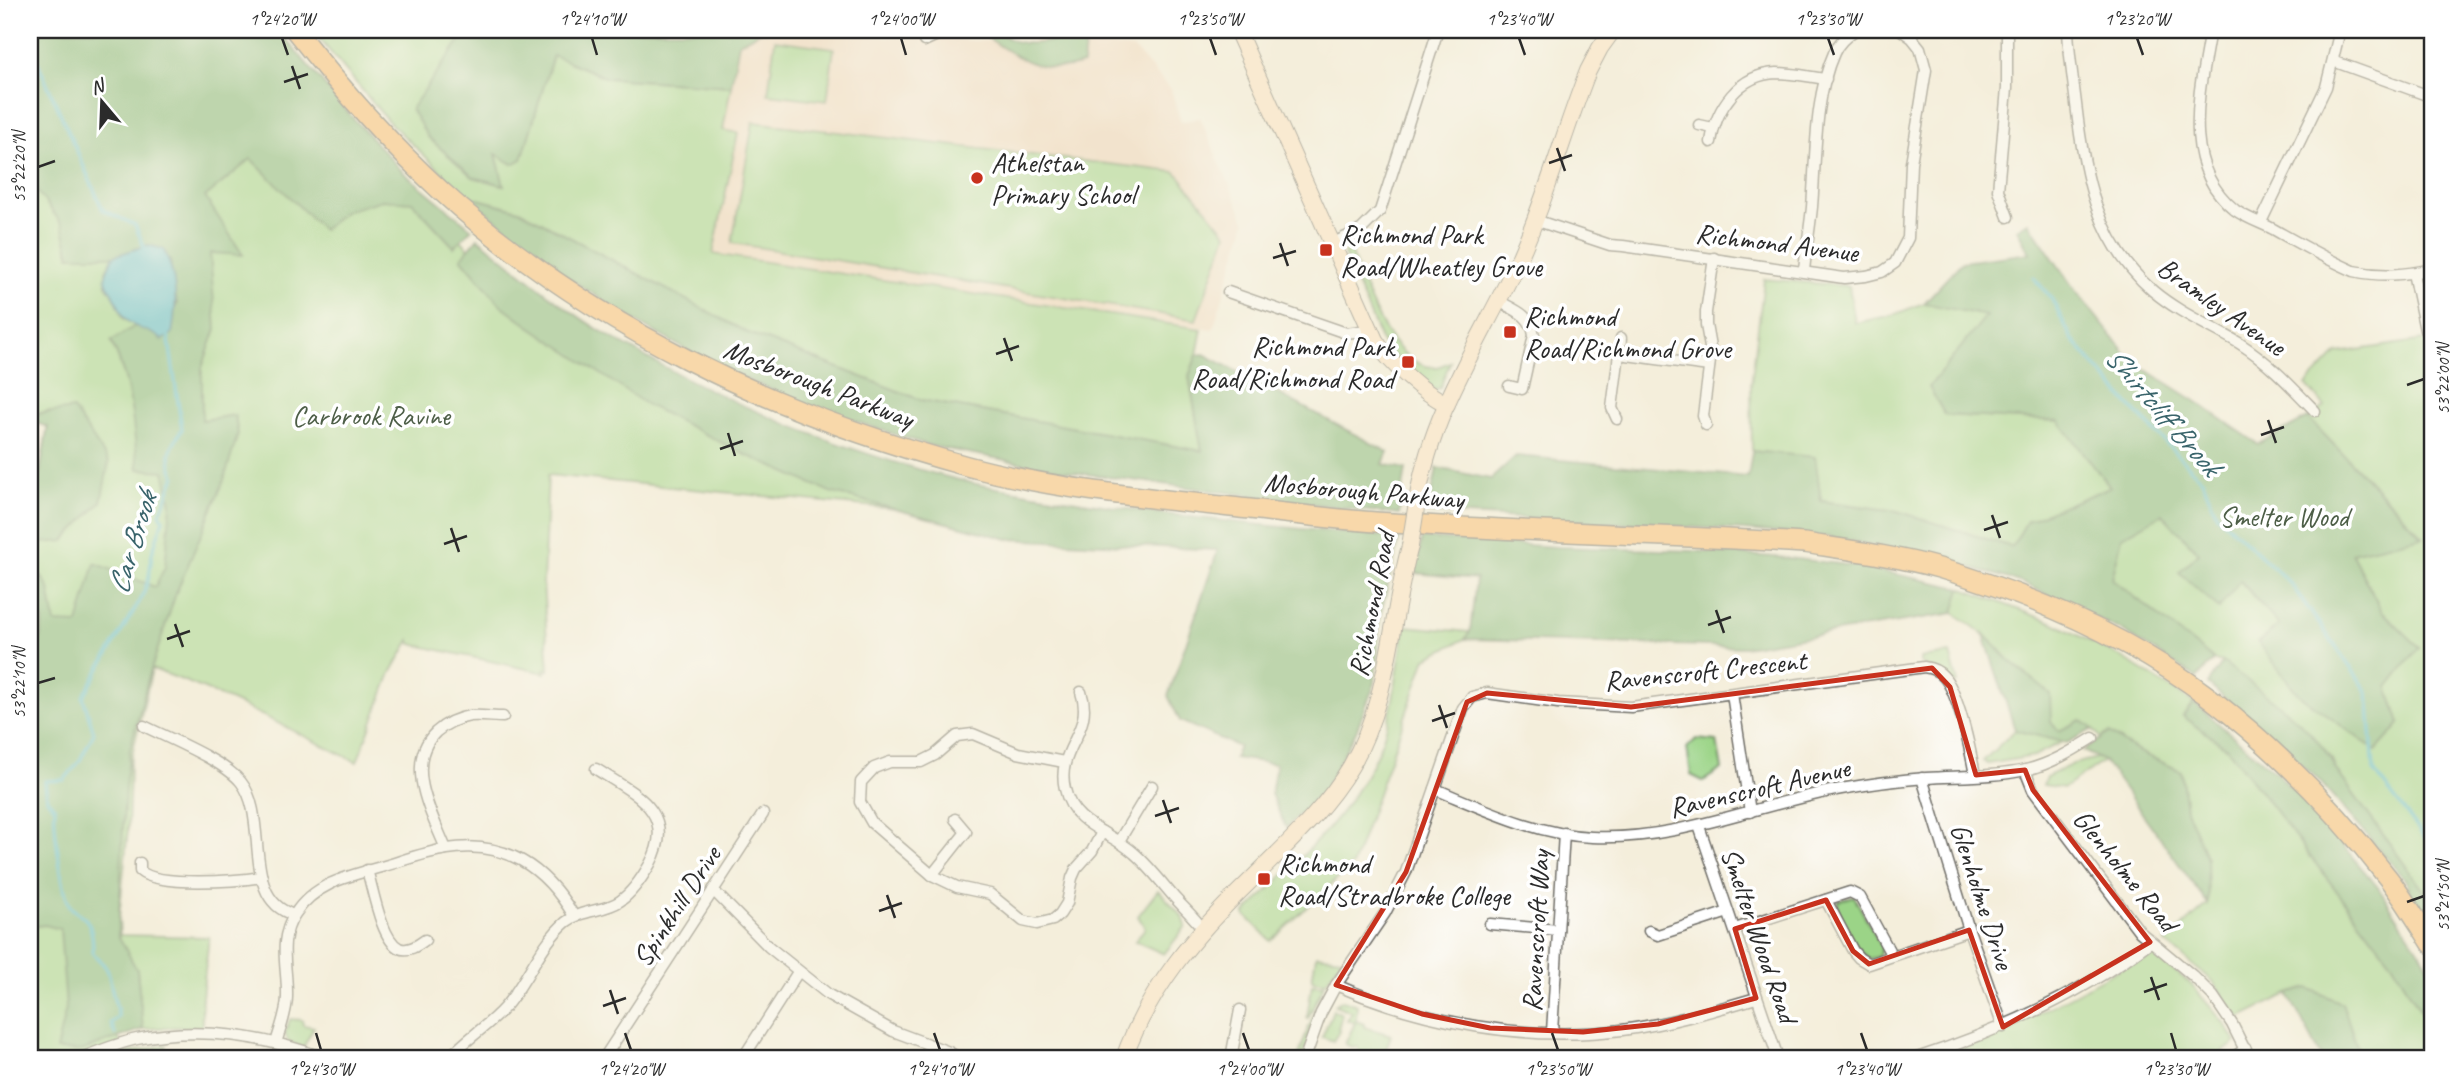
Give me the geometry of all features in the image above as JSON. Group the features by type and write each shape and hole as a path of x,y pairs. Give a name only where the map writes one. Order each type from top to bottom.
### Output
{"highway":[{"name":"Mosborough Parkway","path":"295,30 336,82 393,144 440,190 494,236 570,290 638,333 715,375 825,421 969,467 1155,498 1362,520 1804,543 1937,568 1997,586 2056,611 2111,637 2162,667 2209,698 2264,745 2318,797 2389,879 2432,944"}],"main road":[{"path":"1237,30 1369,330 1381,350 1393,362 1435,398 1447,404"},
{"name":"Richmond Road","path":"1124,1058 1132,1035 1176,961 1203,929 1292,839 1336,789 1350,767 1376,710 1385,675 1426,460 1447,404 1535,220 1588,71 1613,30"}],"street":[{"path":"924,41 948,30"},
{"path":"1331,244 1361,230 1380,211 1438,30"},
{"path":"1804,271 1812,209 1818,121 1826,79 1836,49 1845,37 1856,30"},
{"name":"Richmond Avenue","path":"1535,220 1610,244 1844,278 1882,272 1895,262 1908,238 1914,136 1926,70 1920,48 1901,30"},
{"path":"2007,30 2007,88 1998,190 2008,217"},
{"name":"Bramley Avenue","path":"2068,30 2087,182 2113,243 2130,267 2152,290 2266,361 2315,411"},
{"path":"2210,30 2197,109 2197,135 2208,178 2219,195 2237,212 2354,271 2385,276 2432,269"},
{"path":"2261,222 2315,111 2333,61 2340,30"},
{"path":"2333,61 2432,97"},
{"path":"1711,142 1713,128 1724,104 1733,93 1755,78 1781,73 1826,79"},
{"path":"1699,125 1713,128"},
{"path":"1706,425 1703,416 1711,353 1706,312 1714,258"},
{"path":"2413,273 2425,330"},
{"path":"1228,292 1346,333 1369,330"},
{"path":"1498,301 1521,313 1530,320 1533,327 1534,335 1522,389 1509,386"},
{"path":"1617,419 1612,408 1621,338"},
{"path":"1619,354 1709,366"},
{"name":"Ravenscroft Crescent","path":"1305,1058 1321,1013 1336,985 1385,913 1406,873 1463,708 1479,694 1558,703 1631,707 1932,668 1945,677 1950,687 1970,748 1975,775"},
{"path":"1082,692 1085,713 1082,728 1064,762 1064,788 1072,807 1080,818 1119,841 1145,863 1203,929"},
{"path":"1732,694 1750,812"},
{"path":"446,849 424,790 420,765 428,740 449,723 472,716 503,717"},
{"path":"144,726 232,773 245,787 254,808 262,877 273,901 294,915"},
{"path":"152,746 159,733"},
{"path":"1064,762 1018,753 972,734 957,736 935,755 921,762 890,762 874,768 861,782 859,794 862,809 872,823 932,875 957,887 990,894 1023,921 1045,923 1059,915 1064,909 1076,869 1092,851 1102,832"},
{"name":"Ravenscroft Avenue","path":"1435,789 1523,822 1564,833 1589,837 1656,835 1840,789 1922,778 2025,770 2059,758 2093,738"},
{"path":"449,1058 461,1044 502,1010 554,935 574,916 618,903 634,889 657,850 660,837 658,821 650,807 596,769"},
{"name":"Glenholme Road","path":"2025,770 2033,790 2130,920 2150,942 2193,976 2213,996 2248,1053"},
{"name":"Glenholme Drive","path":"1922,778 1969,930 2003,1027"},
{"path":"1119,841 1152,786"},
{"name":"Spinkhill Drive","path":"604,1058 763,814"},
{"path":"932,875 966,832 956,819"},
{"name":"Smelter Wood Road","path":"1699,826 1778,1058"},
{"name":"Ravenscroft Way","path":"1552,1032 1564,833"},
{"path":"276,1043 287,1000 283,954 285,940 294,915 327,884 446,849 471,847 493,850 525,862 544,875 555,887 574,916"},
{"path":"139,863 140,871 151,878 216,881 262,877"},
{"path":"368,870 385,930 393,943 400,949 407,949 425,940"},
{"path":"713,890 769,947 798,972 861,1015 959,1058"},
{"path":"1735,929 1850,892 1860,897 1892,956"},
{"path":"1826,900 1859,958 1869,964 1969,930"},
{"path":"1649,931 1658,935 1728,912"},
{"path":"1490,924 1558,930"},
{"path":"1917,1058 2003,1027 2073,991 2150,942"},
{"path":"743,1058 798,972"},
{"path":"1336,985 1455,1022 1519,1031 1620,1030 1658,1024 1756,998"},
{"path":"1231,1058 1240,1010"},
{"path":"81,1058 138,1039 214,1034 276,1043 324,1058"},
{"path":"2232,1058 2248,1053"}],"highlighted area":[{"path":"1932,668 1950,687 1976,775 2025,770 2033,790 2150,942 2003,1027 1969,930 1869,964 1853,951 1826,900 1735,929 1756,998 1658,1024 1583,1032 1490,1028 1422,1014 1336,985 1406,872 1467,702 1487,693 1631,707"}],"shaded area":[{"name":"Athelstan Primary School","path":"1062,30 1095,30 1101,45 1134,49 1171,90 1181,122 1200,118 1246,222 1213,329 713,254 737,133 723,130 739,43 761,31 1028,43"}],"green space":[{"path":"30,30 278,30 403,172 472,229 454,247 412,202 382,200 345,211 323,230 251,159 205,197 243,255 210,253 216,329 202,368 202,420 235,415 238,434 223,483 176,593 148,679 130,749 125,787 118,935 137,970 143,1029 81,1051 56,1050 66,1008 60,929 45,925 30,927 30,704 43,621 30,590 30,570 37,570 49,588 55,623 78,624 95,563 155,587 165,567 171,504 164,471 138,469 127,388 111,341 135,326 155,333 161,340 177,304 170,261 163,249 148,245 114,256 70,256 62,224 30,182"},
{"path":"312,30 495,30 499,35 428,137 473,177 503,185 496,153 522,159 553,55 607,78 731,86 723,130 738,133 713,254 1202,329 1197,355 1189,376 1202,451 921,400 745,332 519,210 467,196 388,121"},
{"path":"495,30 823,30 761,31 739,43 731,86 607,78 553,55 522,159 513,164 496,154 504,185 473,177 428,137 411,109 461,39 498,35"},
{"path":"999,30 1006,37 1024,43 1075,36 1085,44 1083,64 1054,68 1041,66 1004,49 980,32"},
{"path":"775,40 834,48 827,101 768,94"},
{"path":"753,122 1176,172 1227,234 1196,320 732,243"},
{"name":"Carbrook Ravine","path":"248,154 348,208 409,187 490,270 576,338 968,516 548,475 543,583 549,670 544,669 545,673 411,644 410,640 391,673 357,762 230,701 152,669 130,763 120,935 209,937 202,997 202,1028 143,1029 137,970 92,1046 118,1037 125,1053 166,1045 164,1058 30,1058 30,705 43,621 30,587 30,534 50,411 30,415 30,182 62,224 70,256 114,256 106,271 106,285 117,300 123,318 135,326 111,342 126,379 133,420 184,428 204,197 227,179"},
{"path":"467,196 519,210 746,332 921,400 1202,451 1189,376 1197,355 1204,354 1388,452 1383,464 1406,469 1399,515 1063,471 931,446 826,412 723,370 645,327 565,276"},
{"name":"Smelter Wood","path":"2028,222 2075,290 2131,360 2258,444 2308,418 2423,537 2351,553 2381,610 2419,647 2388,687 2400,724 2376,751 2298,694 2258,642 2279,625 2240,580 2219,609 2179,572 2199,553 2162,514 2122,537 2112,579 2214,660 2197,678 2121,630 2023,583 1939,558 1829,537 1428,513 1437,468 1491,479 1516,456 1748,477 1752,451 1815,457 1821,501 1897,511 2012,547 2027,521 2110,487 2059,421 1945,415 1929,387 1986,316 1924,303 1962,262 2030,253 2017,229"},
{"path":"478,238 578,316 654,362 737,403 866,453 966,482 1001,489 1224,521 1400,537 1380,617 1375,683 1356,731 1323,792 1286,828 1271,794 1276,764 1234,758 1239,747 1180,721 1168,696 1218,550 1008,539 830,492 744,454 647,405 528,325 500,304 461,258"},
{"path":"1349,248 1370,301 1391,339 1404,353 1419,363 1435,367 1450,362 1440,388 1434,390 1384,347 1344,254"},
{"path":"1764,279 1849,286 1855,323 1893,315 1924,303 1987,316 1929,387 1945,415 2059,421 2110,487 2027,521 2012,547 1897,511 1821,501 1815,458 1752,451 1751,385"},
{"path":"2432,339 2432,902 2336,770 2332,759 2223,662 2214,660 2112,579 2122,537 2162,514 2199,553 2180,572 2239,580 2279,625 2298,694 2377,750 2400,724 2388,687 2419,647 2381,610 2351,553 2423,536 2308,418 2325,407 2306,385 2337,353"},
{"path":"73,409 109,462 101,502 64,541 30,544 48,427 30,421 30,415"},
{"path":"1422,538 1788,558 1857,566 1961,588 1954,613 1744,647 1465,639 1470,632 1476,579 1415,573"},
{"path":"1961,588 2054,623 2119,656 2194,703 2183,716 2227,748 2393,964 2432,1030 2432,1058 2361,1058 2342,1003 2308,988 2288,994 2239,1018 2213,982 2165,942 2208,904 2207,858 2186,810 2181,771 2135,750 2109,733 2101,738 2093,729 2059,731 2006,656 1954,613"},
{"path":"1405,626 1470,632 1465,639 1426,658 1353,864 1271,941 1244,914 1309,850 1365,778 1388,722"},
{"path":"1983,632 2010,661 2050,694 2051,722 2059,731 2081,720 2093,729 2067,743 2015,730"},
{"path":"1950,654 1958,683 1954,684 1920,662 1920,658"},
{"path":"2223,662 2286,711 2316,739 2432,902 2432,929 2414,901 2405,879 2317,778 2208,684"},
{"path":"2194,703 2277,773 2377,886 2432,970 2432,1030 2393,964 2227,748 2183,716"},
{"path":"2015,730 2062,742 2034,756 1988,764 1983,761"},
{"path":"2109,733 2135,750 2181,771 2186,810 2207,858 2208,904 2104,761 2083,751"},
{"path":"1696,739 1717,741 1722,769 1703,781 1691,775 1687,748"},
{"path":"2097,758 2104,761 2064,788 2043,785 2046,777 2073,764"},
{"path":"1158,890 1183,917 1186,926 1164,954 1135,941 1145,928 1138,916"},
{"path":"1854,896 1882,948 1878,957 1869,959 1864,955 1848,932 1840,914 1838,901"},
{"path":"1356,945 1301,1058 1298,1058 1321,998"},
{"path":"2149,952 2189,982 2225,1024 2236,1042 2215,1058 1933,1058 2016,1023"},
{"path":"1316,955 1342,958 1326,982 1312,980"},
{"path":"1312,984 1324,985 1308,1018 1307,1017"},
{"path":"2308,988 2342,1003 2361,1058 2322,1058 2288,994"},
{"path":"1342,1000 1357,1005 1356,1021 1364,1024 1364,1027 1391,1035 1383,1058 1358,1054 1358,1046 1345,1044 1355,1023 1347,1020 1352,1012 1335,1005"},
{"path":"1333,1010 1342,1014 1338,1029 1340,1030 1333,1041 1322,1037"},
{"path":"290,1019 302,1020 303,1025 314,1027 303,1048 288,1041 285,1033"}],"water":[{"path":"148,245 163,249 174,280 175,312 172,334 162,340 126,319 106,280 114,256"}],"waterway":[{"name":"Car Brook","path":"30,45 103,210 135,225 145,249"},
{"name":"Shirtcliff Brook","path":"2033,277 2051,298 2072,339 2129,405 2202,480 2217,515 2290,583 2368,692 2374,771 2432,847"},
{"name":"Car Brook","path":"115,1034 111,1023 118,1014 108,972 93,954 92,933 87,921 70,906 67,898 59,858 55,808 47,799 45,781 64,780 79,762 94,733 83,697 143,595 149,577 152,553 163,520 160,513 175,476 170,462 171,451 182,429 168,334"}],"place":[{"name":"Athelstan Primary School","path":"977,178"},
{"name":"Richmond Park Road/Wheatley Grove","path":"1326,250"},
{"name":"Richmond Road/Richmond Grove","path":"1510,332"},
{"name":"Richmond Park Road/Richmond Road","path":"1408,362"},
{"name":"Richmond Road/Stradbroke College","path":"1264,879"}]}
